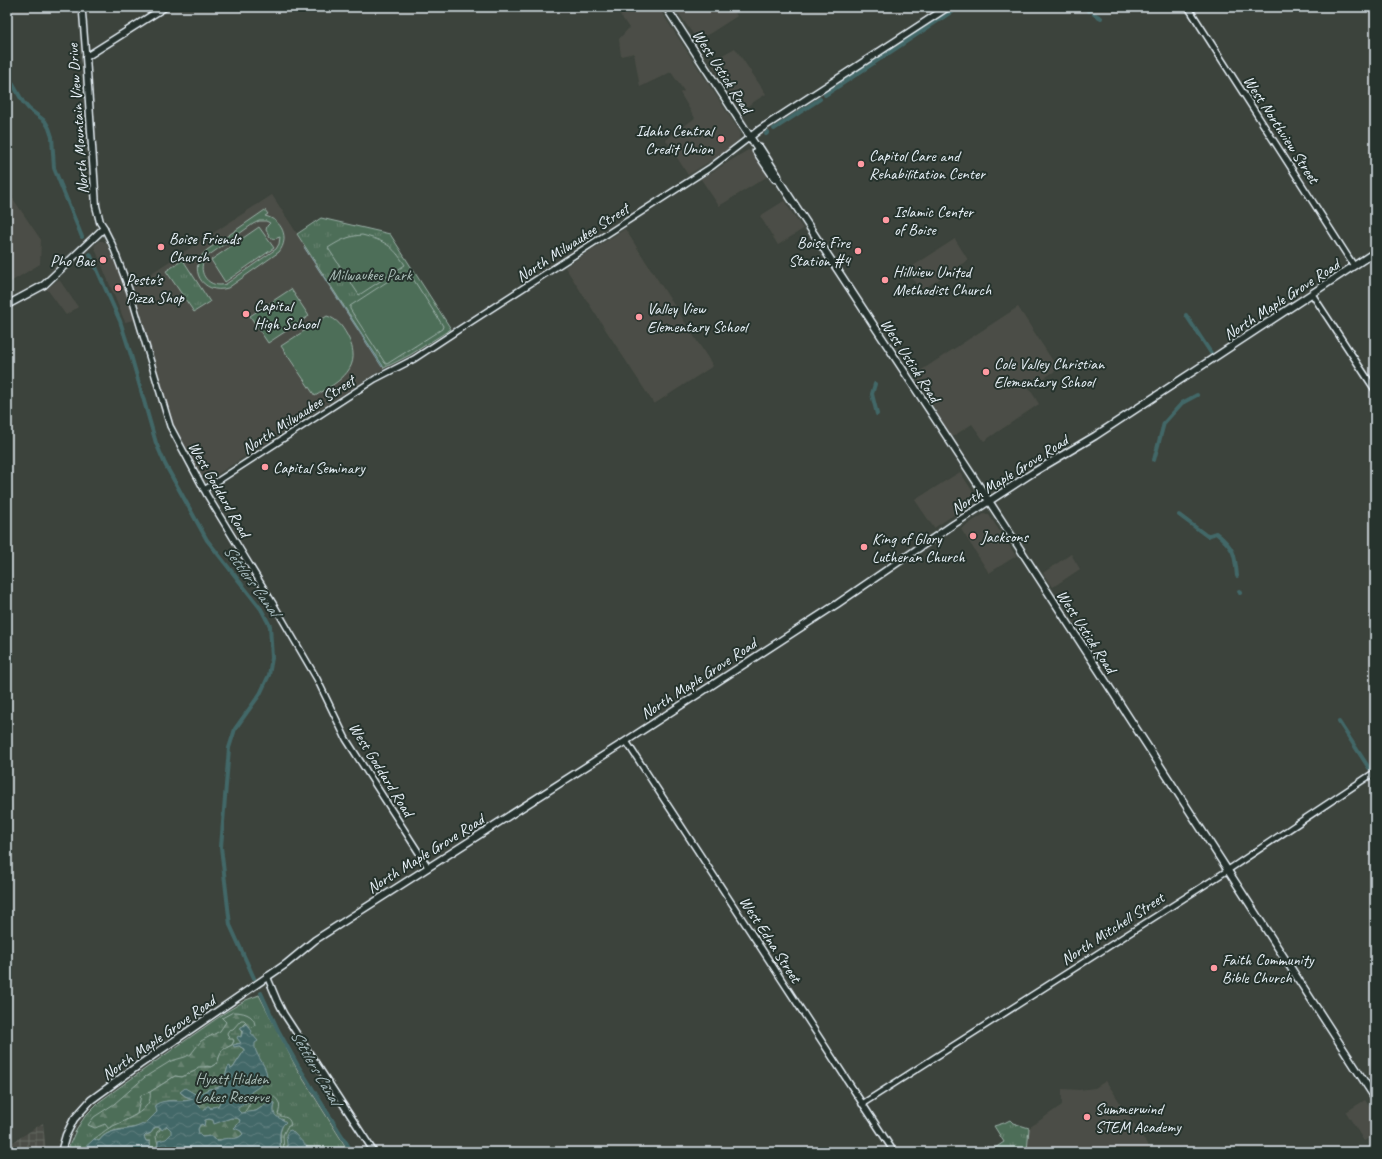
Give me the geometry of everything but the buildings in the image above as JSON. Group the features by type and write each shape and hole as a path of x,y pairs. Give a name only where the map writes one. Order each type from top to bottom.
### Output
{"main road":[{"path":"86,57 165,7"},
{"name":"West Ustick Road","path":"666,7 750,138 758,149 760,148 1375,1098"},
{"name":"North Milwaukee Street","path":"750,138 759,130 948,7"},
{"name":"North Mountain View Drive","path":"86,57 96,206 100,222 104,228"},
{"path":"7,305 44,285 104,228"},
{"name":"North Maple Grove Road","path":"61,1152 66,1135 74,1119 91,1100 139,1065 289,962 322,935 626,741 861,588 989,501 1095,436 1375,252"}],"street":[{"name":"North Mountain View Drive","path":"82,7 86,57"},
{"name":"West Northview Street","path":"1188,7 1354,266"},
{"name":"North Milwaukee Street","path":"204,490 375,379 414,359 475,320 699,175 750,138"},
{"name":"West Goddard Road","path":"104,228 130,292 170,426 204,490 317,679 346,739 428,867"},
{"path":"1312,294 1375,390"},
{"name":"West Edna Street","path":"626,741 894,1152"},
{"name":"North Mitchell Street","path":"862,1104 1228,870 1375,772"},
{"path":"267,976 284,1014 374,1152"}],"shaded area":[{"path":"615,7 658,7 740,132 739,139 726,151 688,175 666,140 695,118 680,93 684,91 671,72 640,87 634,53 621,56 619,39 629,28"},
{"path":"674,7 731,7 737,16 698,41"},
{"path":"735,48 766,94 741,110 710,62"},
{"path":"748,150 751,151 768,176 719,206 701,179"},
{"path":"7,190 41,240 40,264 7,284"},
{"name":"Capital High School","path":"272,195 384,368 205,482 171,419 133,285"},
{"path":"784,201 803,229 778,245 760,216"},
{"name":"Valley View Elementary School","path":"625,229 713,366 654,404 565,267"},
{"path":"955,239 968,260 921,291 907,270"},
{"path":"99,241 106,243 126,289 134,320 125,322 94,246"},
{"path":"58,280 78,307 66,315 47,289"},
{"name":"Cole Valley Christian Elementary School","path":"1018,307 1058,369 1029,388 1039,404 984,441 972,424 952,437 914,375"},
{"path":"960,472 975,495 973,502 934,528 915,500"},
{"path":"984,514 989,515 1016,556 989,573 961,529"},
{"path":"1071,554 1080,569 1053,587 1043,573"},
{"name":"Summerwind STEM Academy","path":"1106,1081 1152,1152 1027,1152 1029,1128 1062,1105 1062,1089 1079,1090 1095,1088"},
{"path":"1365,1100 1375,1115 1375,1134 1364,1141 1346,1112"},
{"path":"43,1123 46,1152 7,1152 7,1146"}],"green space":[{"path":"265,210 268,214 265,216 276,221 280,225 284,236 284,241 279,252 228,288 211,288 204,284 200,278 198,264 201,257 207,250","holes":["259,221 266,221 270,223 266,230 270,237 274,239 280,237 279,244 276,249 226,284 215,284 206,279 202,270 205,258 253,224"]},
{"name":"Milwaukee Park","path":"321,218 390,234 451,329 410,355 384,368 297,234"},
{"path":"259,227 274,248 225,282 211,260"},
{"path":"362,235 377,239 392,248 405,265 359,295 328,248 344,239"},
{"path":"183,260 210,302 194,312 166,271"},
{"path":"405,270 408,271 443,326 442,329 387,364 350,309 350,306"},
{"path":"291,289 309,316 268,343 250,316"},
{"path":"327,316 339,323 347,335 352,346 353,356 351,365 341,379 315,396 281,346"},
{"name":"Hyatt Hidden Lakes Reserve","path":"259,995 297,1069 349,1152 69,1152 69,1146 77,1128 86,1115 99,1102 226,1012 246,1000"},
{"path":"233,1012 247,1014 252,1018 255,1025 250,1028 246,1022 233,1029 234,1041 232,1045 220,1055 217,1063 211,1067 207,1066 182,1077 175,1076 150,1092 141,1095 137,1114 109,1129 105,1124 95,1128 88,1125 94,1117 114,1104 145,1077 171,1061 191,1054 201,1041 220,1031 226,1022 222,1018"},
{"path":"241,1020 246,1022 242,1026 241,1037 239,1039 241,1043 236,1044 244,1049 244,1051 233,1068 231,1069 228,1067 222,1085 197,1095 185,1089 180,1092 193,1099 186,1101 171,1100 164,1102 146,1124 108,1133 99,1141 94,1139 109,1128 129,1119 142,1110 150,1099 150,1092 175,1076 182,1077 195,1071 198,1067 211,1067 217,1063 222,1050 232,1045 234,1041 233,1039 229,1039 227,1033"},
{"path":"212,1096 215,1099 219,1098 221,1100 219,1104 216,1107 212,1107 212,1109 209,1107 203,1110 197,1101 204,1097"},
{"path":"273,1096 279,1104 278,1114 288,1118 291,1125 287,1127 283,1135 284,1152 281,1152 280,1133 284,1120 276,1117 274,1113 275,1103 265,1105 256,1111 244,1113 256,1097 260,1098"},
{"path":"231,1118 237,1118 240,1120 236,1125 243,1134 239,1137 234,1139 218,1140 210,1136 202,1137 199,1134 198,1129 200,1125 204,1125 205,1120 213,1120 214,1123"},
{"path":"1010,1120 1013,1123 1029,1128 1027,1152 989,1152 1004,1142 994,1126"},
{"path":"155,1127 160,1127 160,1130 157,1132 156,1137 158,1144 156,1152 153,1152 150,1141 146,1141 144,1137 151,1133"}],"water":[{"path":"304,247 383,366 382,367"},
{"path":"246,1024 258,1041 255,1043 256,1051 267,1076 260,1086 251,1092 249,1101 238,1108 238,1110 241,1113 256,1111 265,1105 274,1102 274,1111 276,1116 286,1122 281,1128 280,1132 281,1152 156,1152 158,1141 166,1139 171,1134 171,1130 167,1126 162,1130 160,1127 155,1127 151,1133 144,1137 146,1141 150,1142 153,1152 116,1152 112,1150 100,1152 80,1152 94,1139 99,1141 110,1132 133,1128 145,1124 157,1112 155,1105 159,1103 164,1101 184,1101 193,1099 180,1092 185,1088 197,1095 222,1085 228,1067 230,1066 231,1069 233,1068 244,1051 244,1049 239,1046 234,1047 233,1045 241,1043 237,1038 238,1036 241,1037 243,1030 240,1028","holes":["212,1096 214,1100 217,1098 221,1100 218,1106 212,1107 211,1109 207,1106 203,1110 197,1101 204,1097 208,1098","231,1118 237,1118 240,1120 234,1128 241,1131 243,1134 241,1136 218,1140 211,1136 202,1137 199,1134 198,1129 200,1125 202,1124 204,1126 205,1120 213,1120 214,1124"]},
{"path":"291,1130 312,1152 288,1152 286,1135 288,1131"}],"waterway":[{"path":"1084,7 1089,11"},
{"path":"825,95 954,10"},
{"path":"1094,14 1101,18"},
{"name":"Settlers Canal","path":"7,74 23,102 29,109 45,121 49,128 52,137 54,168 82,237"},
{"path":"774,129 820,99"},
{"path":"7,101 10,106"},
{"name":"Settlers Canal","path":"90,254 120,321 156,443 165,464 207,540 261,609 270,626 272,658 269,675 260,694 235,729 229,748 221,847 230,925 254,978"},
{"path":"1186,315 1211,353"},
{"path":"875,384 872,394 877,414"},
{"path":"1154,460 1164,423 1182,403 1197,395"},
{"path":"1179,515 1207,536 1216,533 1227,543 1234,556 1237,576"},
{"path":"1339,722 1369,768"},
{"name":"Settlers Canal","path":"261,993 278,1030 297,1064 352,1152"}],"place":[{"name":"Idaho Central Credit Union","path":"721,139"},
{"name":"Capitol Care and Rehabilitation Center","path":"861,164"},
{"name":"Islamic Center of Boise","path":"886,220"},
{"name":"Boise Friends Church","path":"161,247"},
{"name":"Boise Fire Station #4","path":"858,251"},
{"name":"Pho Bac","path":"103,260"},
{"name":"Hillview United Methodist Church","path":"885,280"},
{"name":"Pesto's Pizza Shop","path":"118,288"},
{"name":"Capital High School","path":"246,314"},
{"name":"Valley View Elementary School","path":"639,317"},
{"name":"Cole Valley Christian Elementary School","path":"986,372"},
{"name":"Capital Seminary","path":"265,467"},
{"name":"Jacksons","path":"973,536"},
{"name":"King of Glory Lutheran Church","path":"864,547"},
{"name":"Faith Community Bible Church","path":"1214,968"},
{"name":"Summerwind STEM Academy","path":"1087,1117"}]}
